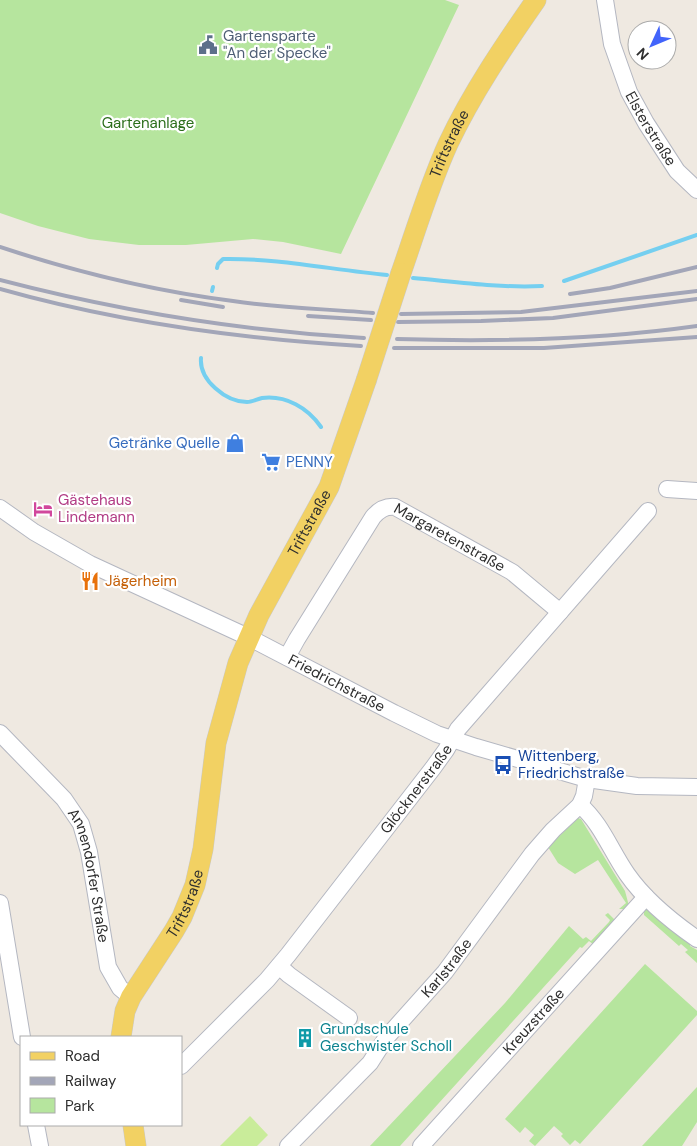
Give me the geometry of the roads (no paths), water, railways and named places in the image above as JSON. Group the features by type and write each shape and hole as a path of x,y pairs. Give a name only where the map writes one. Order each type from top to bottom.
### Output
{"main road":[{"name":"Triftstraße","path":"131,997 174,931 195,885 203,848 216,743 238,663 248,637 329,487 430,190 456,127 484,76 536,0"},
{"path":"121,1036 125,1011 131,997"},
{"path":"133,1126 136,1146"}],"street":[{"name":"Elsterstraße","path":"605,0 612,44 629,92 646,123 677,171 697,190"},
{"path":"667,489 697,491"},
{"name":"Margaretenstraße","path":"287,657 373,517 378,511 390,506 512,572 560,612"},
{"name":"Friedrichstraße","path":"0,508 34,532 83,560 248,637 402,717 451,739 563,774 587,779 637,786 697,787"},
{"name":"Glöcknerstraße","path":"182,1065 279,966 433,768 458,729 648,511"},
{"name":"Annendorfer Straße","path":"0,733 64,799 81,824 89,852 108,967 120,988 131,997"},
{"path":"587,779 584,796 580,805 595,819 627,874 646,897 664,914 697,938"},
{"name":"Karlstraße","path":"288,1146 370,1063 386,1038 431,989 461,952 532,854 553,830 580,805"},
{"name":"Kreuzstraße","path":"421,1146 646,897"},
{"path":"0,903 22,1036"},
{"path":"279,966 349,1018"},
{"path":"36,1126 40,1146"}],"waterway":[{"path":"564,281 697,235"},
{"path":"217,268 223,259 244,259 285,262 387,275"},
{"path":"413,278 494,285 542,286"},
{"path":"212,291 213,287"},
{"path":"201,358 204,374 209,382 223,394 239,401 247,402 262,398 288,401 310,414 321,427"}],"railway":[{"path":"0,247 57,265 174,292 268,305 373,313"},
{"path":"570,294 610,288 697,267"},
{"path":"0,280 90,301 180,318 226,325 364,338"},
{"path":"0,289 44,301 134,320 224,334 361,346"},
{"path":"401,314 521,312 697,291"},
{"path":"398,322 553,318 697,299"},
{"path":"181,300 223,307"},
{"path":"308,316 371,320"},
{"path":"397,339 547,339 660,331 697,326"},
{"path":"394,348 544,348 697,337"}],"place":[{"name":"Gartensparte \"An der Specke\"","path":"208,45"},
{"name":"Getränke Quelle","path":"235,443"},
{"name":"PENNY","path":"271,462"},
{"name":"Gästehaus Lindemann","path":"43,509"},
{"name":"Jägerheim","path":"90,581"},
{"name":"Wittenberg, Friedrichstraße","path":"503,765"},
{"name":"Grundschule Geschwister Scholl","path":"305,1038"}],"park label":[{"name":"Gartenanlage","path":"148,123"}]}
